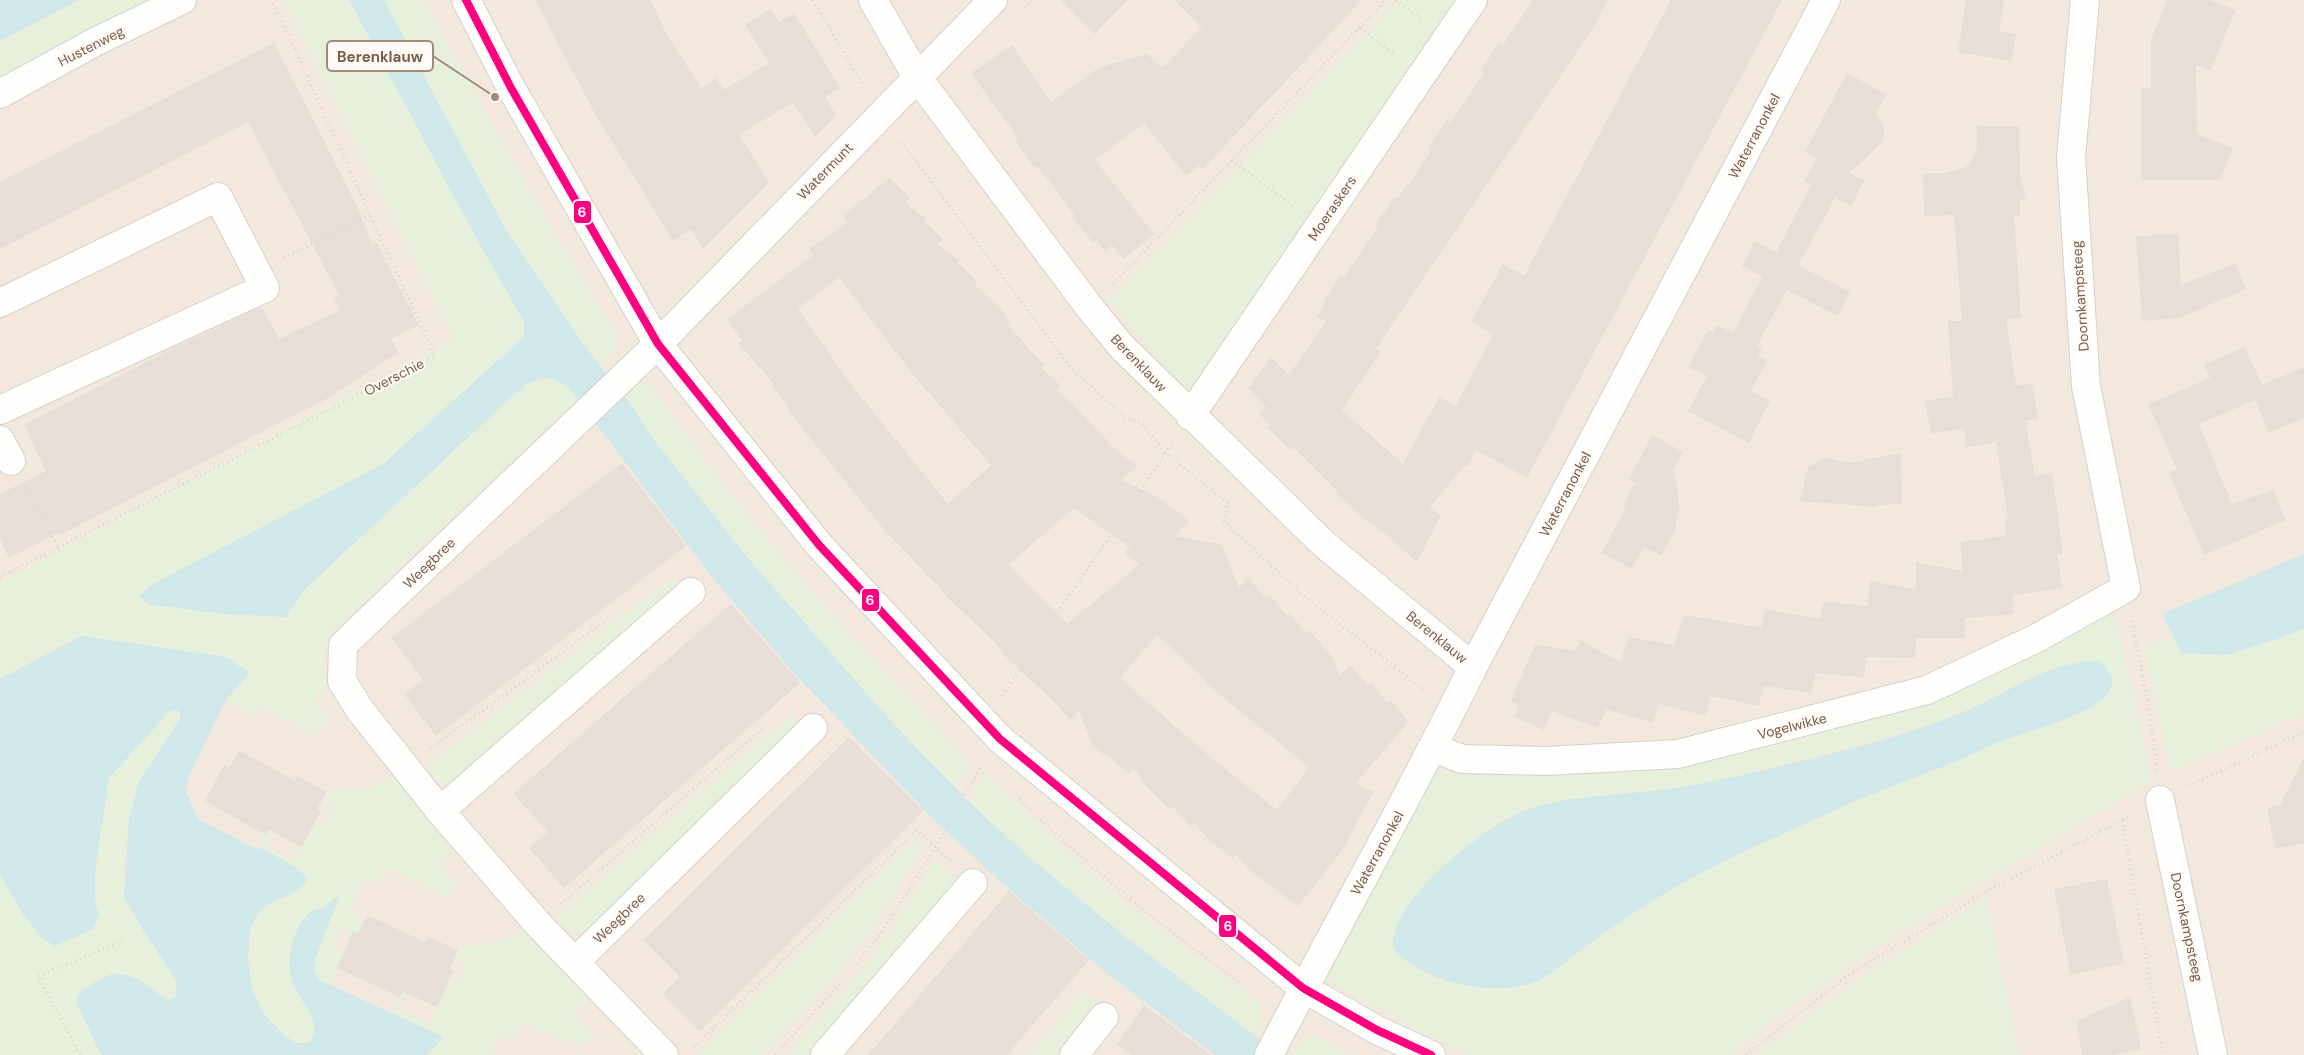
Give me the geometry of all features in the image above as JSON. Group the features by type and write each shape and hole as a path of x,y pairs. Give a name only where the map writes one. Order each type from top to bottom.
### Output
{"street":[{"name":"Hustenweg","path":"0,94 95,42 182,0"},
{"path":"466,0 511,88 658,344 819,545 984,724 1159,872 1303,988 1377,1030 1431,1055"},
{"name":"Berenklauw","path":"873,0 917,77 1090,308 1121,346 1190,416 1325,545 1474,667"},
{"name":"Watermunt","path":"658,344 993,0"},
{"name":"Moeraskers","path":"1190,416 1473,0"},
{"name":"Waterranonkel","path":"1303,988 1434,748 1474,667 1826,0"},
{"name":"Doornkampsteeg","path":"2085,0 2071,157 2086,386 2126,588"},
{"path":"0,302 218,197 265,288 0,410"},
{"name":"Weegbree","path":"658,344 343,645 342,681 360,710 440,811 538,924 664,1055"},
{"name":"Vogelwikke","path":"1434,748 1462,759 1546,761 1678,754 1928,690 2037,638 2126,588"},
{"path":"440,811 691,592"},
{"name":"Weegbree","path":"575,962 814,728"},
{"name":"Doornkampsteeg","path":"2160,800 2213,1055"},
{"path":"825,1055 973,883"},
{"path":"1274,1045 1303,988"},
{"path":"1074,1055 1104,1017"}],"path":[{"name":"Overschie","path":"0,577 435,356 272,0"},
{"path":"813,0 897,137 1071,368 1123,416 1140,423 1166,453 1228,503 1224,522 1303,595 1452,712"},
{"path":"1090,308 1386,0"},
{"path":"1232,160 1319,227"},
{"path":"257,272 371,215"},
{"path":"1140,491 1190,416"},
{"path":"5,450 58,547"},
{"path":"1055,616 1111,534"},
{"path":"2126,588 2149,709 2160,800"},
{"path":"406,767 610,617"},
{"path":"984,724 1027,659"},
{"path":"538,924 769,724"},
{"path":"1746,1055 1847,976 1984,893 2160,800 2304,732"},
{"path":"852,971 883,930 936,847 974,778"},
{"path":"2122,820 2163,1055"},
{"path":"693,1048 917,830 973,883"},
{"path":"80,1055 38,976 123,941"},
{"path":"775,1055 846,978"}],"shaded area":[{"path":"0,0 2304,0 2304,1055 191,1055 0,849"}],"green space":[{"path":"79,0 156,0 0,79 0,41"},
{"path":"284,0 349,0 524,322 524,337 383,464 147,587 140,598 148,604 223,614 286,617 304,590 526,384 543,379 555,380 566,386 577,399 333,630 326,643 323,657 325,671 331,684 314,698 330,721 313,734 260,706 254,716 226,700 248,675 248,672 226,657 81,636 0,679 0,582 454,339"},
{"path":"384,0 424,0 523,179 617,336 614,352 600,366 568,324 511,234 484,188"},
{"path":"1399,0 1464,0 1190,395 1109,300 1247,160"},
{"path":"650,383 685,434 802,580 885,673 971,763 955,789 821,644 747,557 650,435 627,399 638,385"},
{"path":"673,577 684,589 455,784 438,779 425,768"},
{"path":"2101,614 2115,620 2137,710 2151,781 1858,959 1782,1013 1729,1055 1472,1055 1424,1033 1329,980 1327,968 1430,776 1460,772 1547,775 1648,769 1696,762 1793,741 1894,711","holes":["1986,703 2096,704 2067,718 2002,741 1955,762 1855,801 1710,868 1656,899 1607,931 1545,978 1527,985 1503,989 1415,967 1420,889 1455,857 1490,830 1520,813 1549,804 1585,798 1711,783 1863,744 1950,718"]},
{"path":"2304,628 2304,714 2171,771 2145,649 2173,636 2182,653 2281,638"},
{"path":"177,710 181,713 179,720 129,817 123,871 124,897 141,927 177,981 176,997 166,1001 102,1055 0,1055 0,874 21,912 42,938 99,914 95,900 95,872 109,778 169,712"},
{"path":"791,715 804,726 586,933 569,931 555,920"},
{"path":"398,772 456,847 439,863 457,886 445,895 385,868 378,884 364,878 350,910 365,919 357,935 341,929 335,948 344,952 331,985 321,981 313,972 315,960 339,895 322,908 312,910 295,989 308,1008 314,1023 314,1030 308,1043 296,1043 284,1035 263,1013 252,989 248,959 250,929 260,911 273,901 288,896 303,886 300,870 260,847 272,827 284,834 282,837 273,833 266,847 293,861 316,822 326,827 333,804 323,799 327,792 342,788 375,786"},
{"path":"984,772 1050,836 1144,918 1259,1001 1259,1028 1255,1035 1127,938 1028,856 970,803"},
{"path":"914,841 922,848 876,924 845,965 763,1055 698,1055"},
{"path":"935,860 963,884 816,1055 787,1055 858,976 889,935"},
{"path":"1986,898 2019,1055 1757,1055 1860,978"},
{"path":"528,926 590,996 574,1013 593,1036 583,1046 521,1023 514,1039 501,1034 492,1055 427,1055 444,1037 393,1013 406,989 417,995 416,999 407,995 400,1009 429,1023 449,982 459,985 465,963 454,958 458,950 477,944 501,941"},
{"path":"1084,991 1098,1002 1058,1055 1030,1055"},
{"path":"1313,1036 1349,1055 1292,1055 1297,1047"}],"water":[{"path":"0,0 79,0 0,41"},
{"path":"349,0 384,0 506,230 584,345 635,410 650,435 747,557 889,719 970,803 1028,856 1127,938 1280,1055 1215,1055 1105,972 1002,883 935,821 792,671 716,582 568,387 557,380 547,378 526,384 304,590 286,617 223,614 148,604 140,597 147,587 383,464 524,337 524,322 475,236"},
{"path":"2304,554 2304,628 2281,638 2226,655 2182,653 2162,614"},
{"path":"81,636 226,657 248,672 248,675 226,700 188,778 186,792 198,819 258,850 260,847 300,870 307,879 303,886 288,896 273,901 260,911 250,929 248,959 252,989 263,1013 284,1035 296,1043 308,1043 313,1036 314,1022 295,989 292,980 290,970 291,950 297,930 308,914 313,910 324,907 340,894 315,960 313,972 321,981 444,1037 427,1055 101,1055 77,1003 78,995 104,977 125,974 145,984 169,1001 176,996 176,980 141,927 124,897 129,817 139,782 179,720 181,713 177,710 169,712 109,778 95,872 95,900 99,914 93,929 55,946 42,938 21,912 0,874 0,679"},
{"path":"2098,660 2108,671 2112,683 2109,692 2090,708 2060,721 1996,743 1940,768 1863,798 1726,860 1636,911 1552,973 1537,981 1513,987 1494,988 1456,983 1420,970 1405,960 1393,948 1396,929 1406,910 1421,889 1461,851 1482,835 1519,813 1534,807 1567,800 1671,789 1707,782 1761,771 1855,747 1951,717 2052,669 2069,664"}],"building":[{"path":"535,0 651,0 665,31 701,88 716,78 724,90 769,63 745,25 771,9 779,23 794,13 840,88 825,97 836,115 815,137 793,102 739,135 769,182 703,249 691,229 673,241 594,112"},
{"path":"1060,0 1128,0 1095,34"},
{"path":"1174,0 1362,0 1203,169 1199,166 1186,176 1144,123 1095,160 1154,234 1123,259 1112,245 1105,252 1096,240 1093,243 1072,217 1074,215 1054,187 1036,166 1034,167 1015,140 1018,138 971,73 1012,45 1051,102 1100,67 1147,54 1162,68 1202,27"},
{"path":"1533,0 1609,0 1598,17 1600,18 1376,348 1381,352 1342,410 1403,464 1439,397 1456,406 1493,334 1471,322 1503,264 1524,276 1671,0 1782,0 1527,478 1476,450 1468,466 1465,465 1430,507 1441,516 1417,562 1360,515 1336,493 1337,491 1293,447 1290,450 1267,427 1270,424 1259,414 1266,407 1248,389 1271,357 1289,375 1326,322 1317,316 1325,304 1323,302 1341,275 1344,277 1378,227 1375,225 1394,198 1397,199 1415,175 1431,150 1428,147 1447,120 1450,123 1484,73 1481,70 1499,43 1503,45"},
{"path":"1966,0 2004,0 1999,31 2016,34 2012,61 1958,52"},
{"path":"2167,0 2209,0 2235,10 2211,70 2196,65 2197,134 2233,148 2220,180 2141,180 2141,88 2151,88 2151,39"},
{"path":"274,43 357,206 372,244 376,242 419,325 391,339 398,353 326,399 60,535 58,533 9,558 0,539 0,494 46,471 24,425 170,350 262,307 279,339 340,310 334,298 339,295 248,122 0,249 0,182"},
{"path":"1847,73 1886,94 1876,113 1884,129 1884,137 1881,144 1849,173 1864,181 1851,206 1835,198 1798,265 1850,292 1838,316 1787,290 1757,346 1762,349 1758,356 1767,361 1751,391 1770,401 1749,443 1688,411 1707,376 1688,367 1708,330 1713,332 1717,325 1733,333 1763,276 1742,266 1755,241 1776,253 1811,185 1804,182 1817,158 1805,151"},
{"path":"1977,126 2019,126 2020,176 2026,197 2020,201 2020,215 2014,215 2021,318 2006,319 2016,386 2032,383 2038,419 2025,421 2035,476 2052,473 2063,553 2057,554 2062,588 2013,595 2014,614 1965,618 1965,638 1916,638 1915,658 1866,657 1864,677 1815,673 1812,693 1763,686 1759,706 1711,696 1706,716 1658,704 1653,723 1606,709 1598,728 1552,711 1544,730 1515,717 1520,706 1511,701 1535,644 1575,651 1580,640 1620,662 1629,637 1674,645 1684,615 1761,628 1765,609 1820,619 1823,602 1868,606 1870,581 1916,589 1916,562 1962,571 1961,542 2006,536 2005,519 2008,518 1996,442 1967,447 1964,428 1931,434 1925,401 1953,396 1948,321 1962,321 1954,215 1924,216 1923,173 1945,173 1965,167 1973,158 1977,148"},
{"path":"889,178 910,198 905,202 926,219 924,221 943,240 938,244 960,261 957,262 977,282 974,284 1002,310 1010,323 1008,325 1044,365 1041,368 1061,386 1056,390 1071,402 1115,449 1138,466 1121,480 1158,497 1189,521 1175,536 1221,544 1239,588 1248,578 1266,598 1269,595 1287,615 1289,613 1306,633 1309,630 1332,656 1340,676 1350,665 1368,685 1370,682 1388,703 1390,700 1409,721 1356,783 1373,792 1342,851 1298,906 1250,870 1236,854 1232,858 1210,841 1194,823 1191,827 1172,806 1170,809 1146,786 1134,768 1129,774 1092,745 1079,711 1070,720 941,591 942,589 922,571 886,532 786,407 788,406 771,385 774,384 738,343 742,340 727,319 813,255 809,249 848,222 843,216","holes":["839,277 914,376 991,465 948,504 853,387 798,309","1074,508 1130,547 1125,553 1139,565 1067,624 1008,565","1157,635 1206,680 1204,682 1309,767 1277,810 1213,759 1120,678"]},
{"path":"2178,234 2181,285 2235,263 2246,289 2179,318 2142,321 2136,236"},
{"path":"2245,347 2262,385 2304,367 2304,418 2269,433 2255,400 2199,424 2232,504 2273,490 2286,520 2204,555 2169,473 2177,469 2148,404 2210,378 2204,365"},
{"path":"1652,435 1683,452 1673,470 1678,490 1679,508 1675,529 1661,556 1644,547 1632,569 1602,553 1626,508 1623,506 1635,483 1629,479"},
{"path":"1901,453 1902,504 1877,505 1877,507 1800,501 1808,467 1825,457 1848,463"},
{"path":"622,463 686,546 436,736 404,694 423,680 391,638"},
{"path":"731,604 800,683 564,888 529,848 548,832 513,794"},
{"path":"849,737 923,811 700,1031 663,994 680,977 643,940"},
{"path":"239,750 295,781 297,776 327,792 317,809 321,812 301,847 269,829 266,835 205,801 224,765 229,768"},
{"path":"2304,758 2304,843 2275,849 2267,808 2280,805"},
{"path":"2107,879 2124,963 2071,975 2054,889"},
{"path":"1009,891 1089,960 1007,1055 868,1055"},
{"path":"367,915 425,942 428,937 458,950 449,969 453,971 437,1007 403,992 400,997 337,968 353,931 358,934"},
{"path":"2130,997 2141,1049 2114,1055 2082,1055 2077,1021"},
{"path":"1144,1005 1211,1055 1132,1055 1117,1044"}],"transit line":[{"name":"6","path":"466,0 511,88 658,344 819,545 1000,739 1303,988 1377,1030 1431,1055"}],"place":[{"name":"Berenklauw","path":"495,97"}]}
